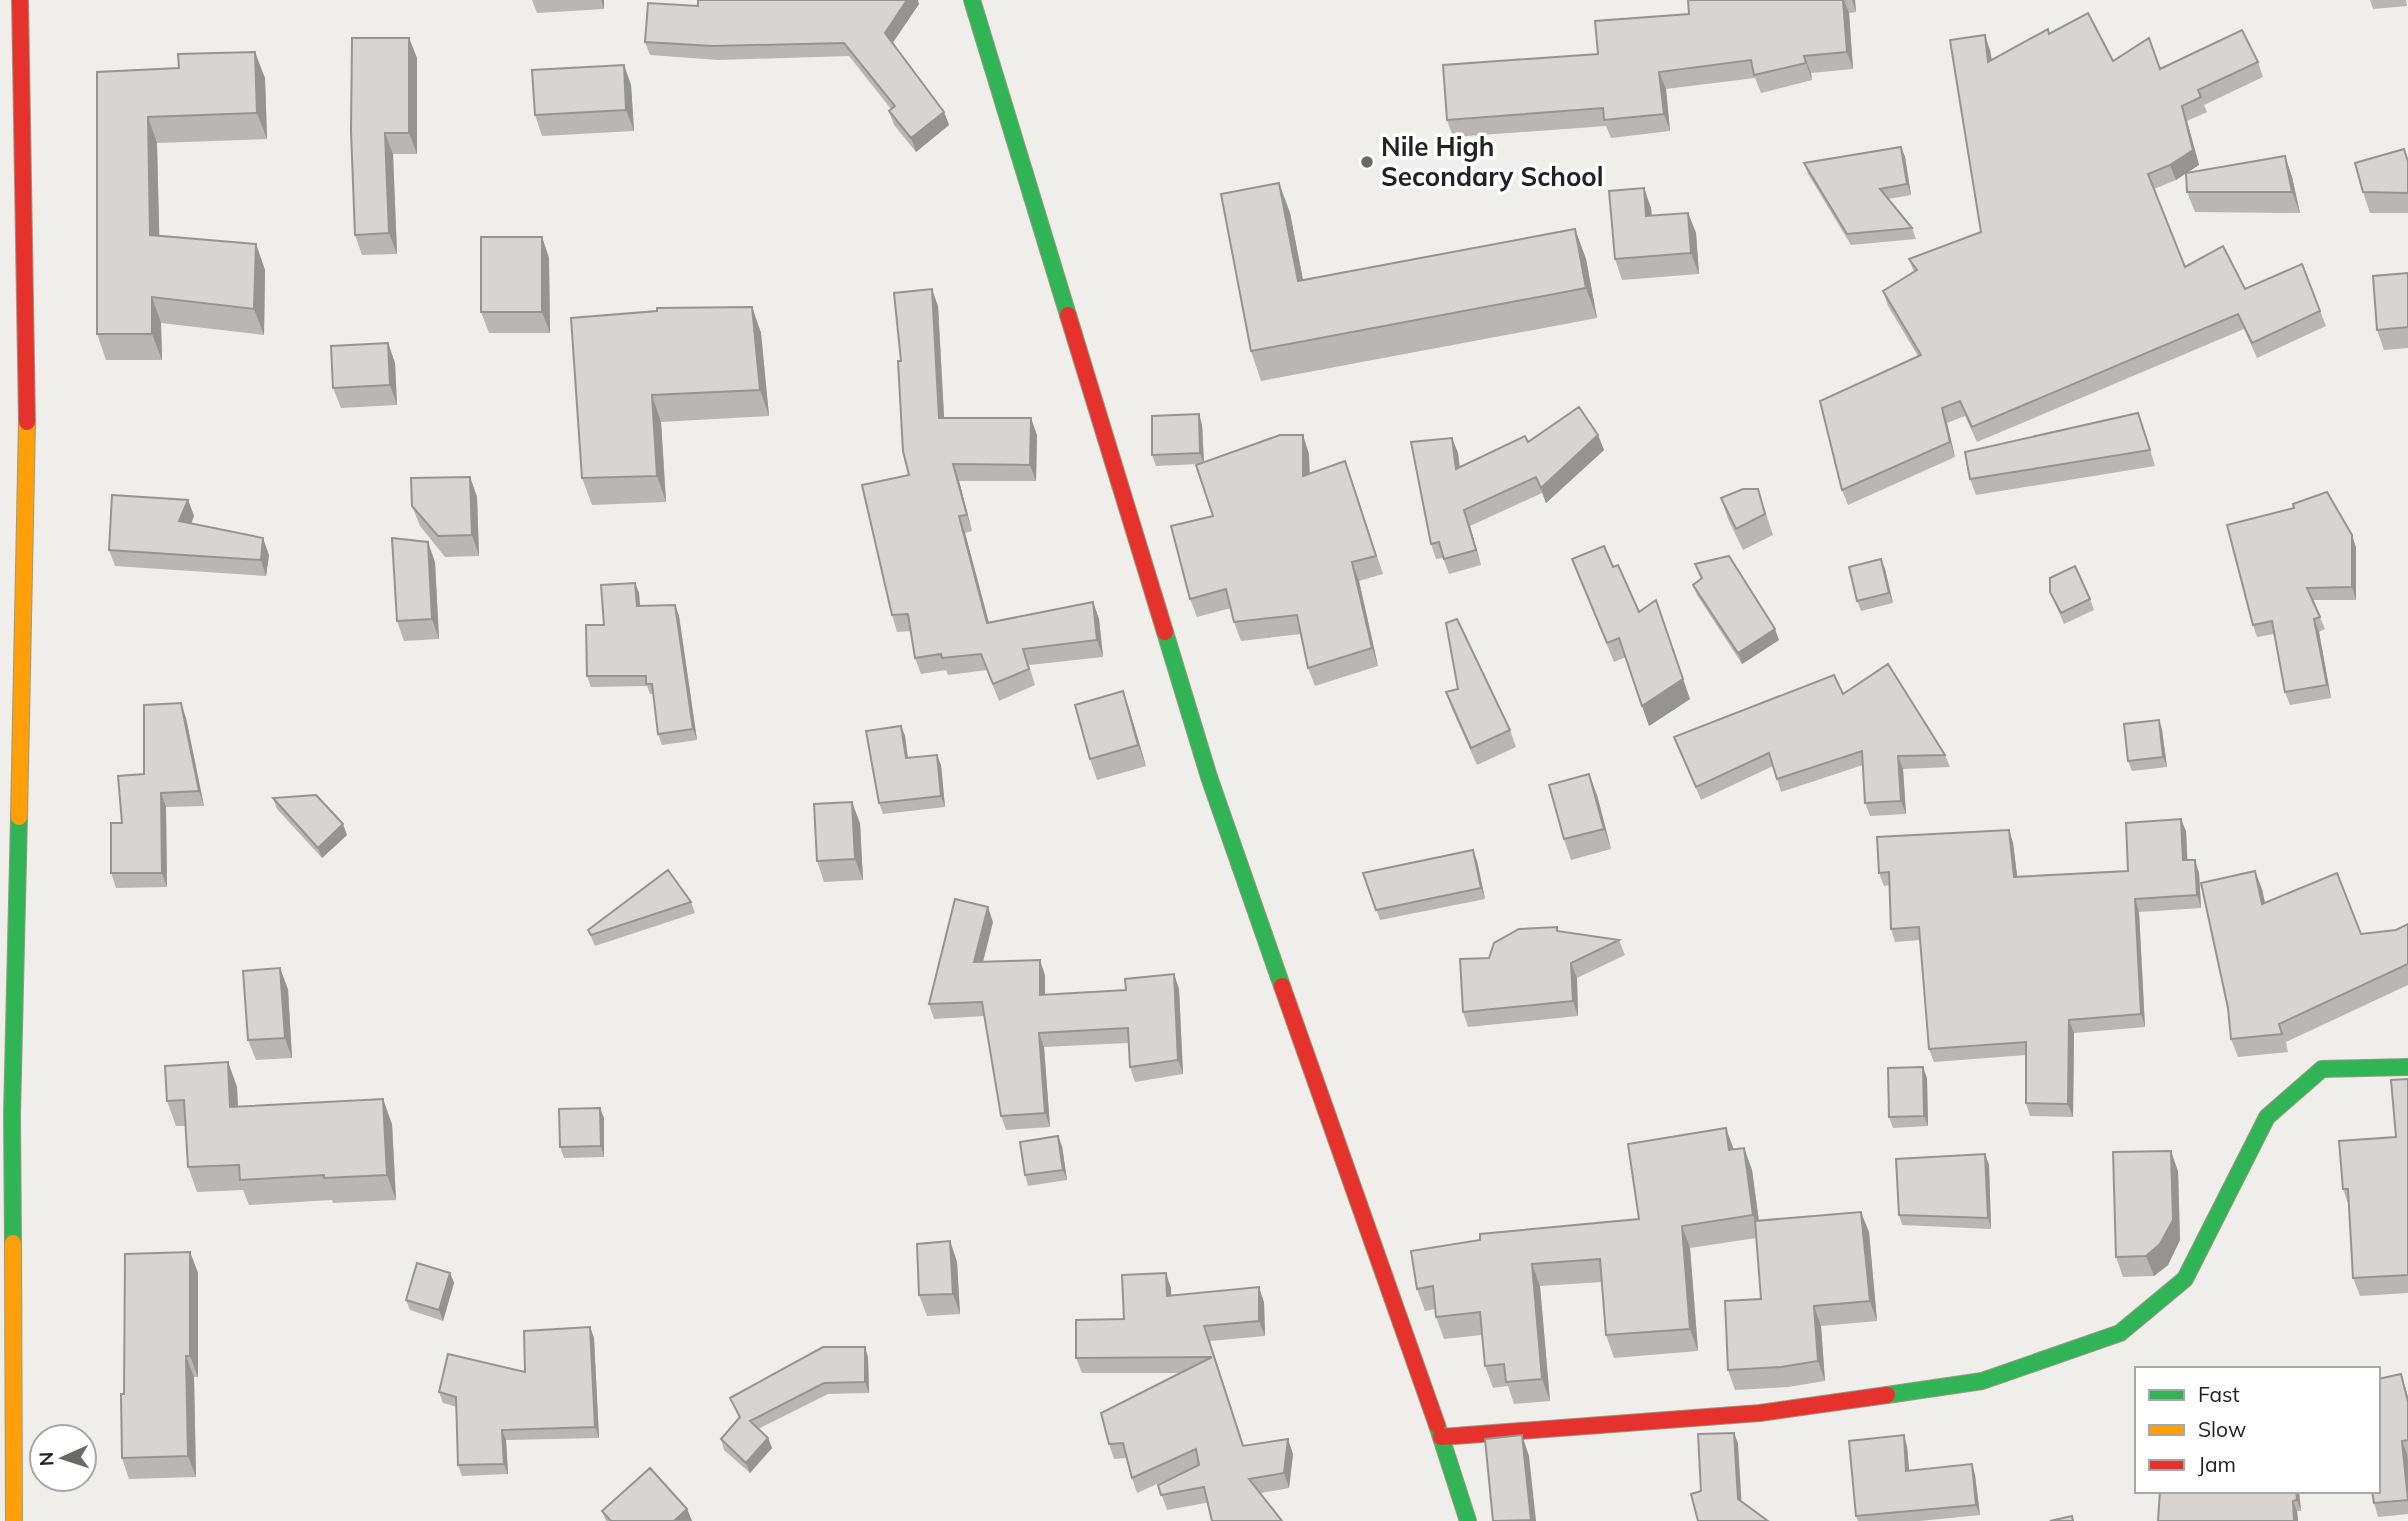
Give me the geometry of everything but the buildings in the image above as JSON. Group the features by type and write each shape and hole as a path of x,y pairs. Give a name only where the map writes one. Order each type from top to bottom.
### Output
{"street":[{"path":"14,1521 12,1115 27,444 20,0"},
{"path":"972,0 1209,778 1441,1437 1468,1521"},
{"path":"1441,1437 1760,1413 1982,1381 2120,1333 2185,1279 2267,1117 2322,1069 2408,1068"}],"traffic: fast":[{"path":"972,0 1068,315"},
{"path":"1165,632 1209,777 1282,986"},
{"path":"13,1243 12,1115 19,817"},
{"path":"1887,1395 1982,1381 2120,1333 2185,1279 2267,1117 2322,1069 2408,1067"},
{"path":"1437,1425 1468,1521"}],"traffic: slow":[{"path":"19,817 27,422"},
{"path":"13,1243 14,1521"}],"traffic: jam":[{"path":"20,0 27,422"},
{"path":"1068,315 1165,632"},
{"path":"1282,986 1437,1425"},
{"path":"1441,1437 1760,1413 1887,1395"}],"place":[{"name":"Nile High Secondary School","path":"1367,162"}]}
